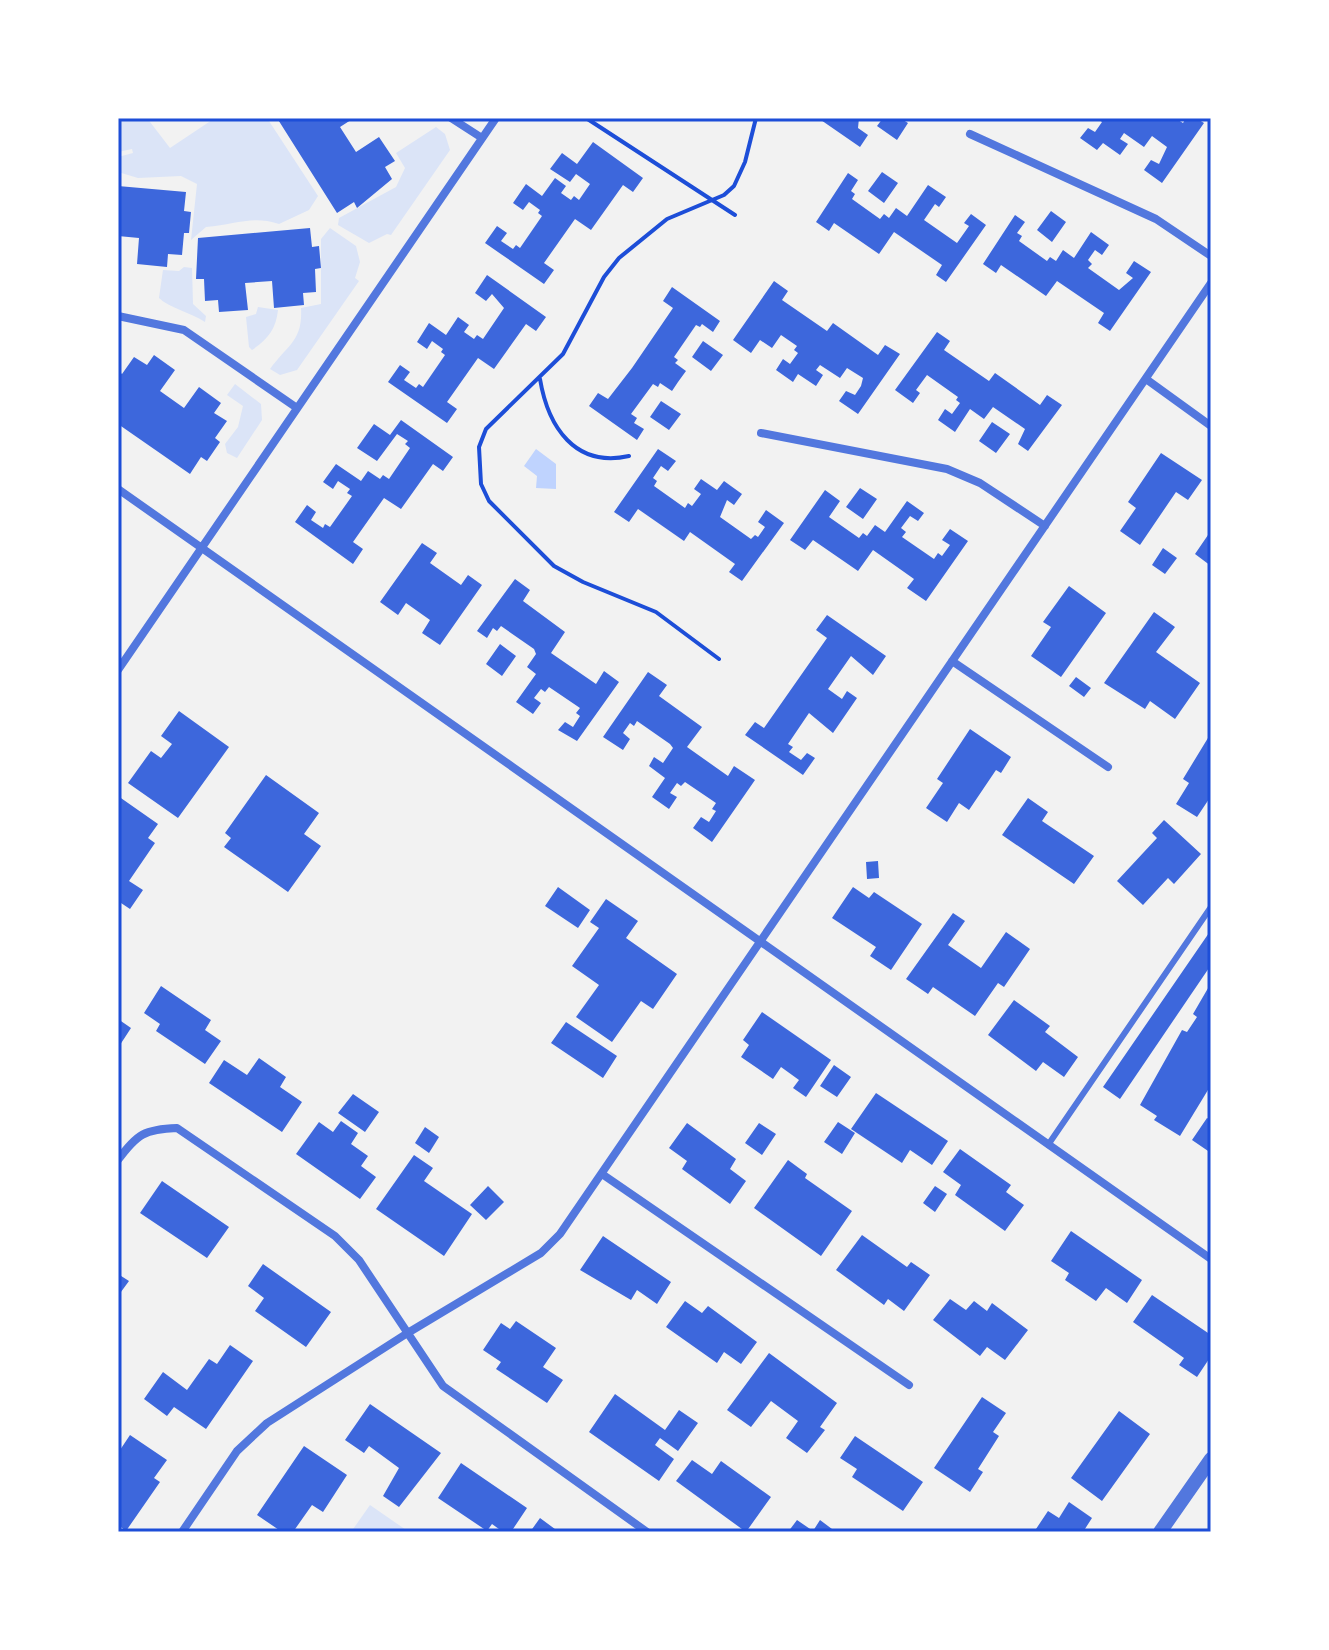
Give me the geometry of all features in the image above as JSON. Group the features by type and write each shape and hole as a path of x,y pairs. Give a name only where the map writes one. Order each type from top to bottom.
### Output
{"street":[{"path":"451,118 482,138"},
{"path":"118,670 496,118"},
{"path":"970,134 1156,219 1211,256"},
{"path":"182,1532 237,1451 267,1423 541,1253 560,1234 1211,283"},
{"path":"118,316 184,330 297,408"},
{"path":"1146,379 1211,426"},
{"path":"761,433 947,469 980,483 1045,526"},
{"path":"118,489 1211,1259"},
{"path":"952,661 1108,767"},
{"path":"118,1160 132,1141 151,1129 177,1128 335,1236 359,1260 443,1386 647,1532"},
{"path":"602,1174 909,1385"},
{"path":"1160,1532 1211,1459"}],"lane":[{"path":"1048,1145 1211,907"}],"path":[{"path":"586,118 735,215"},
{"path":"719,659 664,617 554,566 489,501 481,484 479,456 486,429 563,354 604,277 619,258 667,219 734,186 745,162 756,118"},
{"path":"540,379 554,427 572,444 606,461 629,456"}],"shaded area":[{"path":"118,118 147,118 170,148 215,118 267,118 318,196 309,210 279,224 251,220 206,227 191,240 197,184 181,176 138,178 118,172 118,157 133,153 132,149 118,152"},
{"path":"436,127 445,134 450,150 391,235 369,243 338,225 339,218 396,187 405,168 396,153"},
{"path":"330,228 356,246 360,262 355,278 359,281 297,370 280,375 270,369 297,335 301,308 321,304 321,239"},
{"path":"184,267 192,268 193,304 206,316 205,322 159,298 163,270 179,271"},
{"path":"258,307 278,310 270,333 252,350 249,347 246,317 256,314"},
{"path":"235,384 261,404 262,420 237,458 227,453 225,444 238,427 243,406 227,395"},
{"path":"370,1505 409,1532 351,1532"}],"water":[{"path":"536,449 556,464 556,489 536,488 537,476 524,466"}],"building":[{"path":"277,118 354,118 340,127 356,152 379,137 395,161 385,167 392,179 357,208 354,202 337,213"},
{"path":"818,118 859,118 858,128 868,135 860,147"},
{"path":"883,118 900,118 908,123 897,140 877,126"},
{"path":"1097,118 1175,118 1183,123 1186,118 1196,118 1204,123 1162,183 1144,170 1151,160 1159,164 1167,147 1152,136 1144,147 1124,133 1120,139 1128,144 1120,155 1103,143 1097,150 1080,138 1088,128 1095,132 1102,122"},
{"path":"593,142 643,178 633,192 623,185 591,230 575,219 544,263 554,270 544,284 485,243 497,226 507,233 501,241 513,249 516,245 520,248 542,216 538,213 540,210 529,202 523,210 513,203 526,184 542,196 555,178 566,186 561,193 571,200 574,196 579,200 590,184 576,174 570,182 550,169 562,153 577,164"},
{"path":"882,172 898,183 884,203 868,191"},
{"path":"848,173 858,180 851,191 855,194 852,199 880,219 884,214 889,218 896,208 907,216 928,185 946,197 939,207 935,204 924,220 957,243 969,226 964,223 971,214 986,225 946,282 936,275 942,265 894,232 879,254 834,223 829,231 816,222"},
{"path":"118,186 186,192 184,211 191,212 189,233 184,233 182,255 168,254 167,267 137,264 139,238 118,236"},
{"path":"1051,211 1066,222 1052,242 1037,230"},
{"path":"1015,215 1025,222 1017,233 1022,236 1019,241 1047,261 1050,257 1056,261 1063,250 1074,258 1091,232 1109,245 1102,255 1095,250 1088,260 1092,264 1088,268 1119,290 1133,278 1126,273 1134,261 1151,272 1110,331 1098,323 1104,313 1057,281 1046,296 1001,265 996,273 983,264"},
{"path":"310,228 312,247 319,246 321,268 315,269 316,292 303,293 304,305 274,308 272,281 245,283 248,310 219,312 218,300 205,301 204,279 196,279 198,238"},
{"path":"487,275 546,317 536,331 526,324 494,369 478,358 447,402 457,409 447,423 388,382 400,365 410,372 404,380 416,388 419,384 423,387 445,355 441,352 443,349 432,341 427,349 417,342 429,323 446,335 458,317 469,325 464,332 474,339 477,335 483,339 504,308 492,294 486,301 475,293"},
{"path":"774,281 788,291 782,300 827,331 833,323 878,355 885,345 900,354 858,414 839,401 846,391 855,395 863,378 847,368 840,378 820,365 816,370 823,375 816,386 798,374 793,382 776,370 783,359 790,364 798,353 794,350 797,346 781,335 772,348 760,340 751,353 733,340"},
{"path":"672,287 720,321 713,332 702,324 700,327 696,325 674,357 678,360 675,363 686,371 672,391 660,383 658,387 653,384 631,414 637,418 634,423 644,429 637,440 589,406 598,393 608,399 632,368 673,308 663,301"},
{"path":"937,332 950,341 944,350 989,381 995,373 1040,405 1047,395 1062,405 1028,451 1018,444 1025,429 993,407 984,419 970,409 955,432 938,420 945,409 952,414 960,403 956,400 958,397 927,375 916,390 920,393 913,403 895,390"},
{"path":"703,341 723,355 711,371 692,357"},
{"path":"154,355 175,370 160,391 184,408 199,387 221,403 214,413 227,421 215,438 220,442 207,461 201,457 190,474 118,424 118,371 122,374 134,357 147,365"},
{"path":"661,401 681,414 669,430 650,417"},
{"path":"401,420 453,457 443,471 433,464 401,509 384,498 353,542 363,549 353,564 295,522 307,505 316,512 311,520 323,528 325,524 330,527 352,496 347,493 350,489 338,481 333,489 323,482 336,464 361,481 368,471 380,479 383,475 389,479 410,448 405,444 408,441 397,434 377,461 357,448 374,424 390,435"},
{"path":"992,422 1010,434 996,453 979,441"},
{"path":"658,449 676,461 668,471 661,466 653,478 657,481 654,486 685,508 688,503 692,506 701,494 694,489 701,479 717,490 724,481 742,494 734,505 727,500 720,517 751,539 755,535 758,537 765,527 758,522 766,510 784,523 742,581 729,572 735,564 690,532 684,541 638,509 629,522 614,512"},
{"path":"1161,453 1202,480 1188,500 1176,492 1140,545 1120,531 1136,508 1128,502"},
{"path":"860,488 877,499 863,519 846,507"},
{"path":"825,490 840,501 829,517 859,538 863,533 867,536 875,525 885,532 907,501 924,513 918,521 910,516 901,528 906,532 902,537 934,559 938,553 942,556 950,545 942,540 950,529 968,541 926,601 907,588 914,579 873,550 858,571 813,540 805,550 790,540"},
{"path":"1208,535 1211,537 1211,566 1195,554"},
{"path":"422,543 437,553 430,563 461,585 468,575 482,585 440,645 422,633 430,620 406,603 398,615 380,602"},
{"path":"1163,548 1177,558 1165,574 1152,565"},
{"path":"515,579 530,590 523,601 565,632 551,653 596,684 604,671 619,682 577,741 558,730 565,722 573,727 580,716 576,713 580,708 549,687 545,692 541,689 534,698 541,703 533,714 516,702 536,674 527,667 536,654 534,649 501,626 497,631 493,628 487,638 477,631"},
{"path":"1069,586 1106,613 1061,677 1031,656 1051,627 1043,622"},
{"path":"1154,612 1175,627 1156,652 1200,683 1175,719 1150,701 1145,709 1104,683"},
{"path":"827,615 886,656 873,675 851,656 828,689 842,699 847,691 857,698 833,733 809,713 788,744 793,747 789,752 801,760 807,753 815,758 803,775 745,735 755,722 764,728 827,638 816,630"},
{"path":"500,644 516,656 502,676 486,664"},
{"path":"648,672 667,685 659,696 702,727 687,747 728,776 734,766 755,780 712,842 693,828 701,817 709,822 716,811 712,809 716,803 685,782 681,786 677,783 670,793 677,797 669,809 652,797 665,778 649,766 654,757 663,763 673,748 670,744 637,721 634,726 630,723 623,733 630,739 623,750 603,737"},
{"path":"1076,677 1091,688 1084,697 1069,686"},
{"path":"179,711 229,747 178,818 128,783 151,751 161,758 172,744 161,736"},
{"path":"970,729 1011,757 1001,773 996,770 969,810 959,803 947,822 926,808 943,783 937,779"},
{"path":"1211,733 1211,796 1197,817 1176,804 1189,783 1183,779"},
{"path":"266,775 319,813 304,834 321,846 288,892 224,847 231,838 225,833"},
{"path":"118,796 158,824 148,838 155,843 129,881 143,890 130,909 118,901"},
{"path":"1028,798 1048,812 1042,821 1094,856 1074,884 1002,835"},
{"path":"1164,820 1201,854 1174,884 1168,878 1143,905 1117,881 1157,838 1152,833"},
{"path":"878,861 879,878 867,879 866,862"},
{"path":"558,887 590,910 578,928 545,906"},
{"path":"853,887 869,898 874,892 922,924 891,970 870,956 876,947 832,918"},
{"path":"606,899 638,921 626,938 677,974 653,1009 641,1001 612,1042 576,1017 599,985 572,966 599,928 590,922"},
{"path":"953,913 965,921 948,945 981,968 1006,932 1030,949 1004,987 998,983 975,1016 933,987 928,994 906,979"},
{"path":"1211,930 1211,965 1120,1099 1103,1087"},
{"path":"1211,983 1211,1085 1180,1136 1154,1120 1157,1116 1140,1105 1182,1030 1187,1032 1197,1017 1193,1014"},
{"path":"161,986 211,1020 205,1030 221,1041 205,1064 156,1031 160,1024 144,1013"},
{"path":"1014,1000 1050,1026 1045,1032 1078,1057 1064,1077 1043,1062 1036,1071 988,1035"},
{"path":"762,1012 831,1060 806,1097 793,1088 799,1080 781,1067 773,1079 741,1057 749,1045 743,1040"},
{"path":"118,1019 131,1028 118,1048"},
{"path":"566,1022 617,1056 603,1078 551,1043"},
{"path":"259,1058 286,1077 280,1087 302,1102 282,1132 209,1083 224,1060 247,1075"},
{"path":"834,1065 851,1077 837,1097 820,1086"},
{"path":"876,1093 948,1141 932,1165 910,1150 902,1163 851,1129"},
{"path":"353,1094 379,1112 365,1132 338,1113"},
{"path":"1207,1118 1211,1120 1211,1153 1192,1140"},
{"path":"341,1121 358,1133 351,1144 368,1156 361,1166 376,1177 360,1199 296,1154 319,1122 333,1132"},
{"path":"838,1122 855,1133 842,1154 824,1142"},
{"path":"687,1123 736,1159 730,1169 746,1181 730,1204 682,1169 687,1161 669,1148"},
{"path":"759,1123 776,1134 762,1155 745,1143"},
{"path":"425,1127 439,1137 429,1153 415,1143"},
{"path":"960,1149 1011,1185 1006,1192 1024,1205 1005,1231 955,1195 961,1185 943,1172"},
{"path":"414,1155 433,1168 424,1181 472,1214 444,1256 376,1209"},
{"path":"788,1160 807,1174 805,1178 852,1211 821,1256 754,1208"},
{"path":"162,1181 229,1227 207,1258 140,1213"},
{"path":"488,1186 504,1202 486,1220 470,1205"},
{"path":"935,1186 947,1194 935,1212 923,1203"},
{"path":"1071,1231 1142,1280 1127,1303 1106,1288 1096,1301 1065,1280 1069,1273 1051,1261"},
{"path":"862,1235 907,1267 911,1262 930,1275 904,1311 888,1299 884,1305 836,1270"},
{"path":"603,1236 671,1282 657,1304 637,1290 631,1300 580,1270"},
{"path":"263,1264 331,1312 306,1347 255,1311 264,1298 248,1286"},
{"path":"118,1274 129,1281 118,1296"},
{"path":"1152,1295 1211,1335 1211,1356 1197,1377 1179,1365 1184,1358 1133,1322"},
{"path":"950,1299 966,1310 974,1301 987,1311 992,1303 1028,1330 1005,1360 987,1347 980,1356 933,1320"},
{"path":"685,1301 702,1313 708,1306 757,1342 741,1364 724,1352 717,1363 666,1327"},
{"path":"516,1321 556,1348 543,1367 563,1380 547,1403 496,1369 501,1362 483,1350 501,1323 510,1329"},
{"path":"230,1345 253,1361 206,1429 174,1407 167,1416 144,1399 163,1372 187,1390 209,1359 217,1364"},
{"path":"769,1353 837,1403 820,1427 825,1430 807,1453 786,1438 798,1421 771,1401 751,1427 727,1410"},
{"path":"615,1394 665,1430 679,1410 698,1423 678,1451 660,1438 655,1445 674,1459 659,1481 589,1432"},
{"path":"982,1397 1006,1413 993,1432 999,1436 978,1469 983,1472 970,1492 934,1468"},
{"path":"370,1404 441,1453 399,1507 383,1496 399,1468 369,1446 364,1453 345,1440"},
{"path":"1119,1411 1150,1434 1102,1501 1071,1478"},
{"path":"130,1435 167,1460 154,1478 160,1482 126,1531 118,1525 118,1453"},
{"path":"855,1436 923,1482 903,1511 852,1477 857,1469 840,1458"},
{"path":"304,1446 347,1475 323,1512 312,1505 293,1532 282,1532 257,1515"},
{"path":"692,1460 712,1474 721,1461 771,1497 746,1532 676,1481"},
{"path":"461,1463 527,1508 511,1532 503,1532 492,1524 487,1531 438,1498"},
{"path":"1069,1502 1092,1518 1083,1532 1034,1532 1048,1511 1059,1518"},
{"path":"540,1518 559,1532 530,1532"},
{"path":"797,1520 813,1531 820,1520 836,1532 788,1532"}]}
